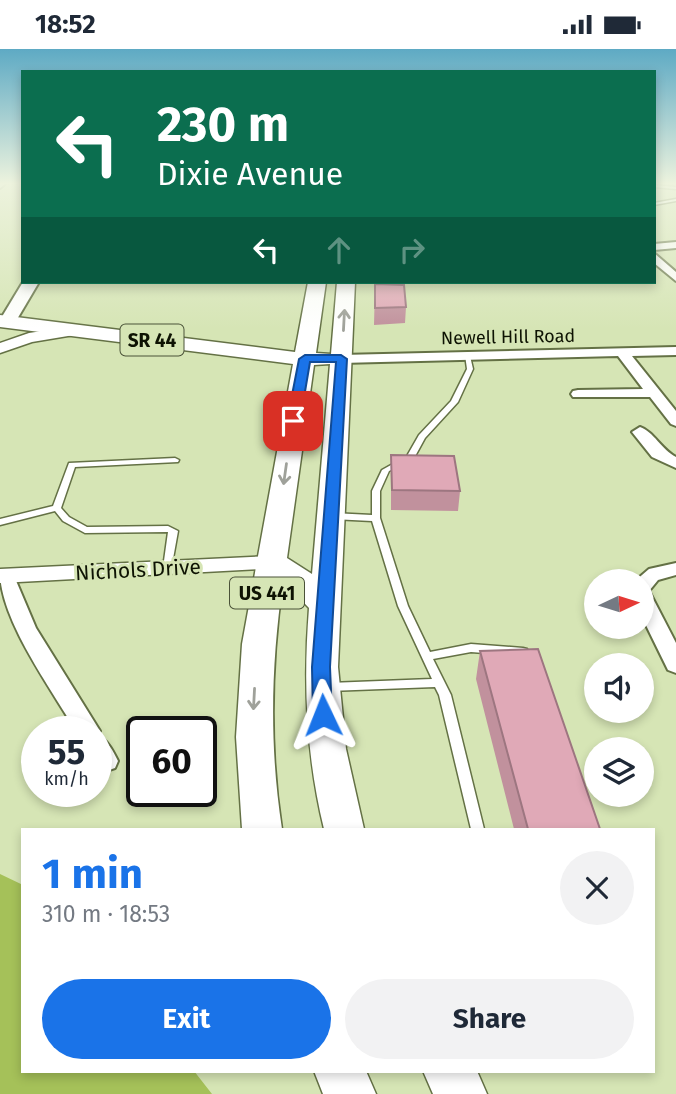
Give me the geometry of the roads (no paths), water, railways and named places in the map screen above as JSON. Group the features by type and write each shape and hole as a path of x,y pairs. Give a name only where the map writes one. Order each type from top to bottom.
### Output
{"main road":[{"path":"2,328 31,284"},
{"name":"US 441","path":"262,828 254,770 254,701 258,644 317,284"},
{"name":"US 441","path":"344,828 330,773 322,687 346,284"},
{"path":"217,348 281,340 310,327"},
{"name":"SR 44","path":"2,328 75,331 305,359 341,359"},
{"path":"272,563 293,572 308,583 325,608"},
{"path":"341,1073 350,1094"},
{"path":"449,1073 461,1094"}],"street":[{"path":"656,247 676,245"},
{"path":"656,258 676,278"},
{"path":"0,348 29,338 75,331"},
{"name":"Newell Hill Road","path":"341,359 676,351"},
{"path":"622,352 676,421"},
{"path":"578,394 654,393"},
{"path":"640,432 658,454 676,463"},
{"name":"Nichols Drive","path":"1,571 272,563"},
{"path":"654,574 676,569"},
{"path":"1,571 26,628 79,716"},
{"path":"654,613 676,665"}],"lane":[{"path":"467,356 470,369 454,403 422,437 410,458 386,470 376,491 376,518 402,606 445,695 478,828"},
{"path":"57,508 72,465 175,460"},
{"path":"0,523 57,508"},
{"path":"57,508 78,528 173,531 168,568"},
{"path":"331,516 376,518"},
{"path":"426,657 471,648 519,651 535,657"},
{"path":"322,687 439,683"}]}
